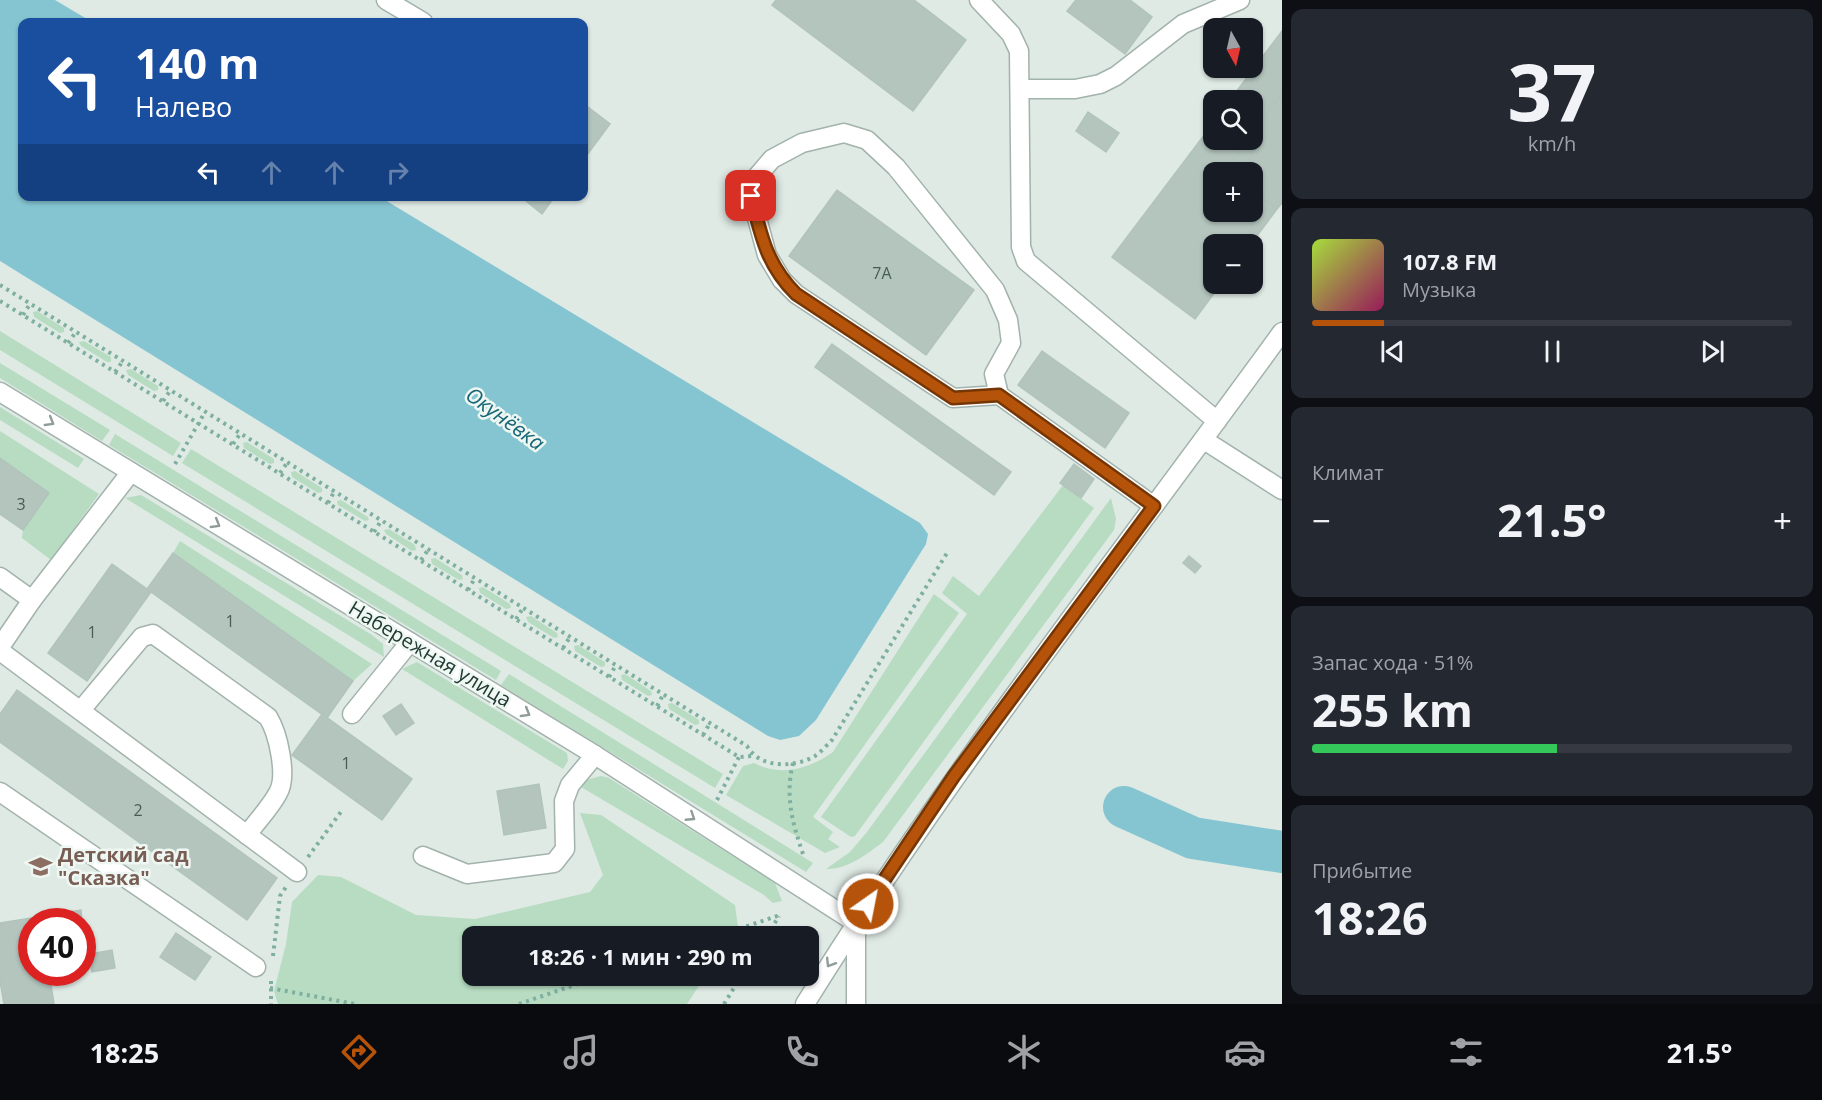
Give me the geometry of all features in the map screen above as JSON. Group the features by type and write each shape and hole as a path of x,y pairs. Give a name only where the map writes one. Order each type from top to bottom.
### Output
{"street":[{"path":"386,0 416,18"},
{"path":"980,0 1011,34 1019,51 1021,247 1026,261 1217,422"},
{"path":"1020,89 1075,89 1100,84 1116,76 1183,24 1240,0"},
{"path":"999,395 994,374 1011,344 1008,320 995,290 896,167 867,140 844,133 802,143 772,159 754,180 751,196 767,255 782,280 796,294 953,398 999,395 1154,506"},
{"path":"806,1004 856,923 954,776 1282,332"},
{"name":"Набережная улица","path":"0,392 595,754 856,923"},
{"path":"1204,440 1282,490"},
{"path":"131,472 32,600 0,649 297,872"},
{"path":"0,577 32,600"},
{"path":"81,710 142,637 153,634 268,717 276,731 282,783 279,792 247,835"},
{"path":"352,714 410,642"},
{"path":"423,856 467,874 554,863 565,849 564,801 570,785 595,754"},
{"path":"0,792 256,967"},
{"path":"856,923 856,1004"}],"path":[{"path":"0,285 747,746 753,756 765,763 793,763 815,756 832,740 947,553"},
{"path":"0,301 739,757 753,756"},
{"path":"23,315 30,304"},
{"path":"68,343 76,332"},
{"path":"116,372 123,361"},
{"path":"163,401 170,390"},
{"path":"175,464 205,412"},
{"path":"232,444 240,434"},
{"path":"280,473 287,463"},
{"path":"328,503 334,492"},
{"path":"374,532 381,521"},
{"path":"421,560 428,550"},
{"path":"468,590 475,579"},
{"path":"516,619 523,608"},
{"path":"563,648 570,637"},
{"path":"609,677 616,665"},
{"path":"657,706 663,695"},
{"path":"703,735 710,723"},
{"path":"717,800 739,757"},
{"path":"793,763 788,795 803,854"},
{"path":"748,926 780,915 773,926"},
{"path":"256,967 270,988 271,1004"},
{"path":"519,1004 572,986"},
{"path":"724,1004 735,986"},
{"path":"270,988 355,1004"}],"green space":[{"path":"37,311 64,328 64,332 60,333 34,317 33,312"},
{"path":"0,331 181,443 173,456 0,350"},
{"path":"84,341 111,357 111,362 107,362 81,346 79,342"},
{"path":"0,363 110,430 102,441 0,378"},
{"path":"131,369 158,386 158,390 154,391 128,375 126,370"},
{"path":"0,407 84,459 78,468 0,420"},
{"path":"0,431 99,494 51,560 22,538 23,530 49,493 0,458"},
{"path":"115,434 501,671 496,680 109,445"},
{"path":"247,442 274,459 274,463 270,464 244,448 243,443"},
{"path":"191,449 723,774 715,788 182,463"},
{"path":"295,471 322,488 322,492 318,493 292,477 291,472"},
{"path":"1063,485 1094,508 855,836 851,837 821,817 967,614 942,593 953,576 979,596"},
{"path":"141,495 372,635 383,644 384,657 125,498"},
{"path":"1111,498 1116,519 1114,530 883,842 849,864 826,869 850,852 867,832"},
{"path":"341,500 368,517 369,520 365,521 338,505 337,501"},
{"path":"389,529 415,545 416,550 412,551 386,534 384,530"},
{"path":"180,541 372,664 353,681 173,553"},
{"path":"435,558 462,575 463,579 459,580 432,564 431,559"},
{"path":"483,587 510,604 511,608 506,609 480,593 479,588"},
{"path":"934,594 959,613 813,817 833,832 828,839 840,847 825,853 726,795 743,766 754,763 774,770 795,769 814,763 833,752"},
{"path":"531,616 557,633 558,637 554,638 528,622 526,617"},
{"path":"578,645 605,662 605,666 601,667 575,651 574,646"},
{"path":"417,662 567,753 568,761 563,769 402,669"},
{"path":"509,674 813,863 806,872 501,685"},
{"path":"625,674 651,691 652,695 648,696 622,680 621,675"},
{"path":"672,703 699,720 699,724 695,725 669,709 668,704"},
{"path":"601,776 609,778 775,883 782,901 773,903 764,895 581,787 586,780"},
{"path":"580,813 601,815 735,905 738,926 462,926 462,986 699,986 687,1004 278,1004 274,991 286,944 292,902 318,875 341,877 416,915 475,919 590,892 603,875"}],"water":[{"name":"Окунёвка","path":"0,0 55,0 85,18 18,18 18,201 387,201 920,523 928,534 926,544 816,720 799,736 780,740 768,736 0,261"}],"building":[{"path":"776,0 914,0 966,40 913,111 772,5"},
{"path":"1076,0 1130,0 1152,17 1125,54 1067,11"},
{"path":"1282,31 1282,94 1263,119 1263,90 1238,90 1247,78 1263,78 1263,56"},
{"path":"1282,94 1282,203 1277,209 1263,199 1263,162 1231,162 1240,150 1263,150 1263,119"},
{"path":"588,107 610,124 588,154"},
{"path":"1088,112 1119,133 1106,152 1076,131"},
{"path":"1203,137 1203,150 1240,150 1231,162 1203,162 1203,222 1263,222 1263,199 1277,209 1258,234 1203,234 1203,294 1214,294 1195,319 1112,257"},
{"path":"837,190 974,290 926,355 789,256"},
{"path":"526,201 551,201 542,214"},
{"path":"832,344 1011,472 994,495 815,367"},
{"path":"1042,351 1129,413 1105,448 1018,385"},
{"path":"0,458 49,493 23,530 0,514"},
{"path":"1074,464 1094,479 1081,498 1060,483"},
{"path":"173,553 353,681 327,718 147,589"},
{"path":"1189,556 1201,566 1195,573 1183,563"},
{"path":"112,564 151,592 87,681 48,653"},
{"path":"17,690 277,878 247,920 0,742 0,714"},
{"path":"401,704 414,723 396,735 383,716"},
{"path":"322,714 412,779 382,820 292,755"},
{"path":"539,784 546,828 504,835 497,791"},
{"path":"18,920 18,986 51,986 54,1004 4,1004 0,981 0,923"},
{"path":"176,933 211,957 195,980 160,957"},
{"path":"112,950 115,968 96,971 96,953"}],"waterway":[{"path":"1124,807 1193,838 1282,852"}],"place":[{"name":"Детский сад \"Сказка\"","path":"40,866"}],"route":[{"path":"751,196 767,255 782,280 796,294 953,398 999,395 1154,506 954,776 868,904"}]}
